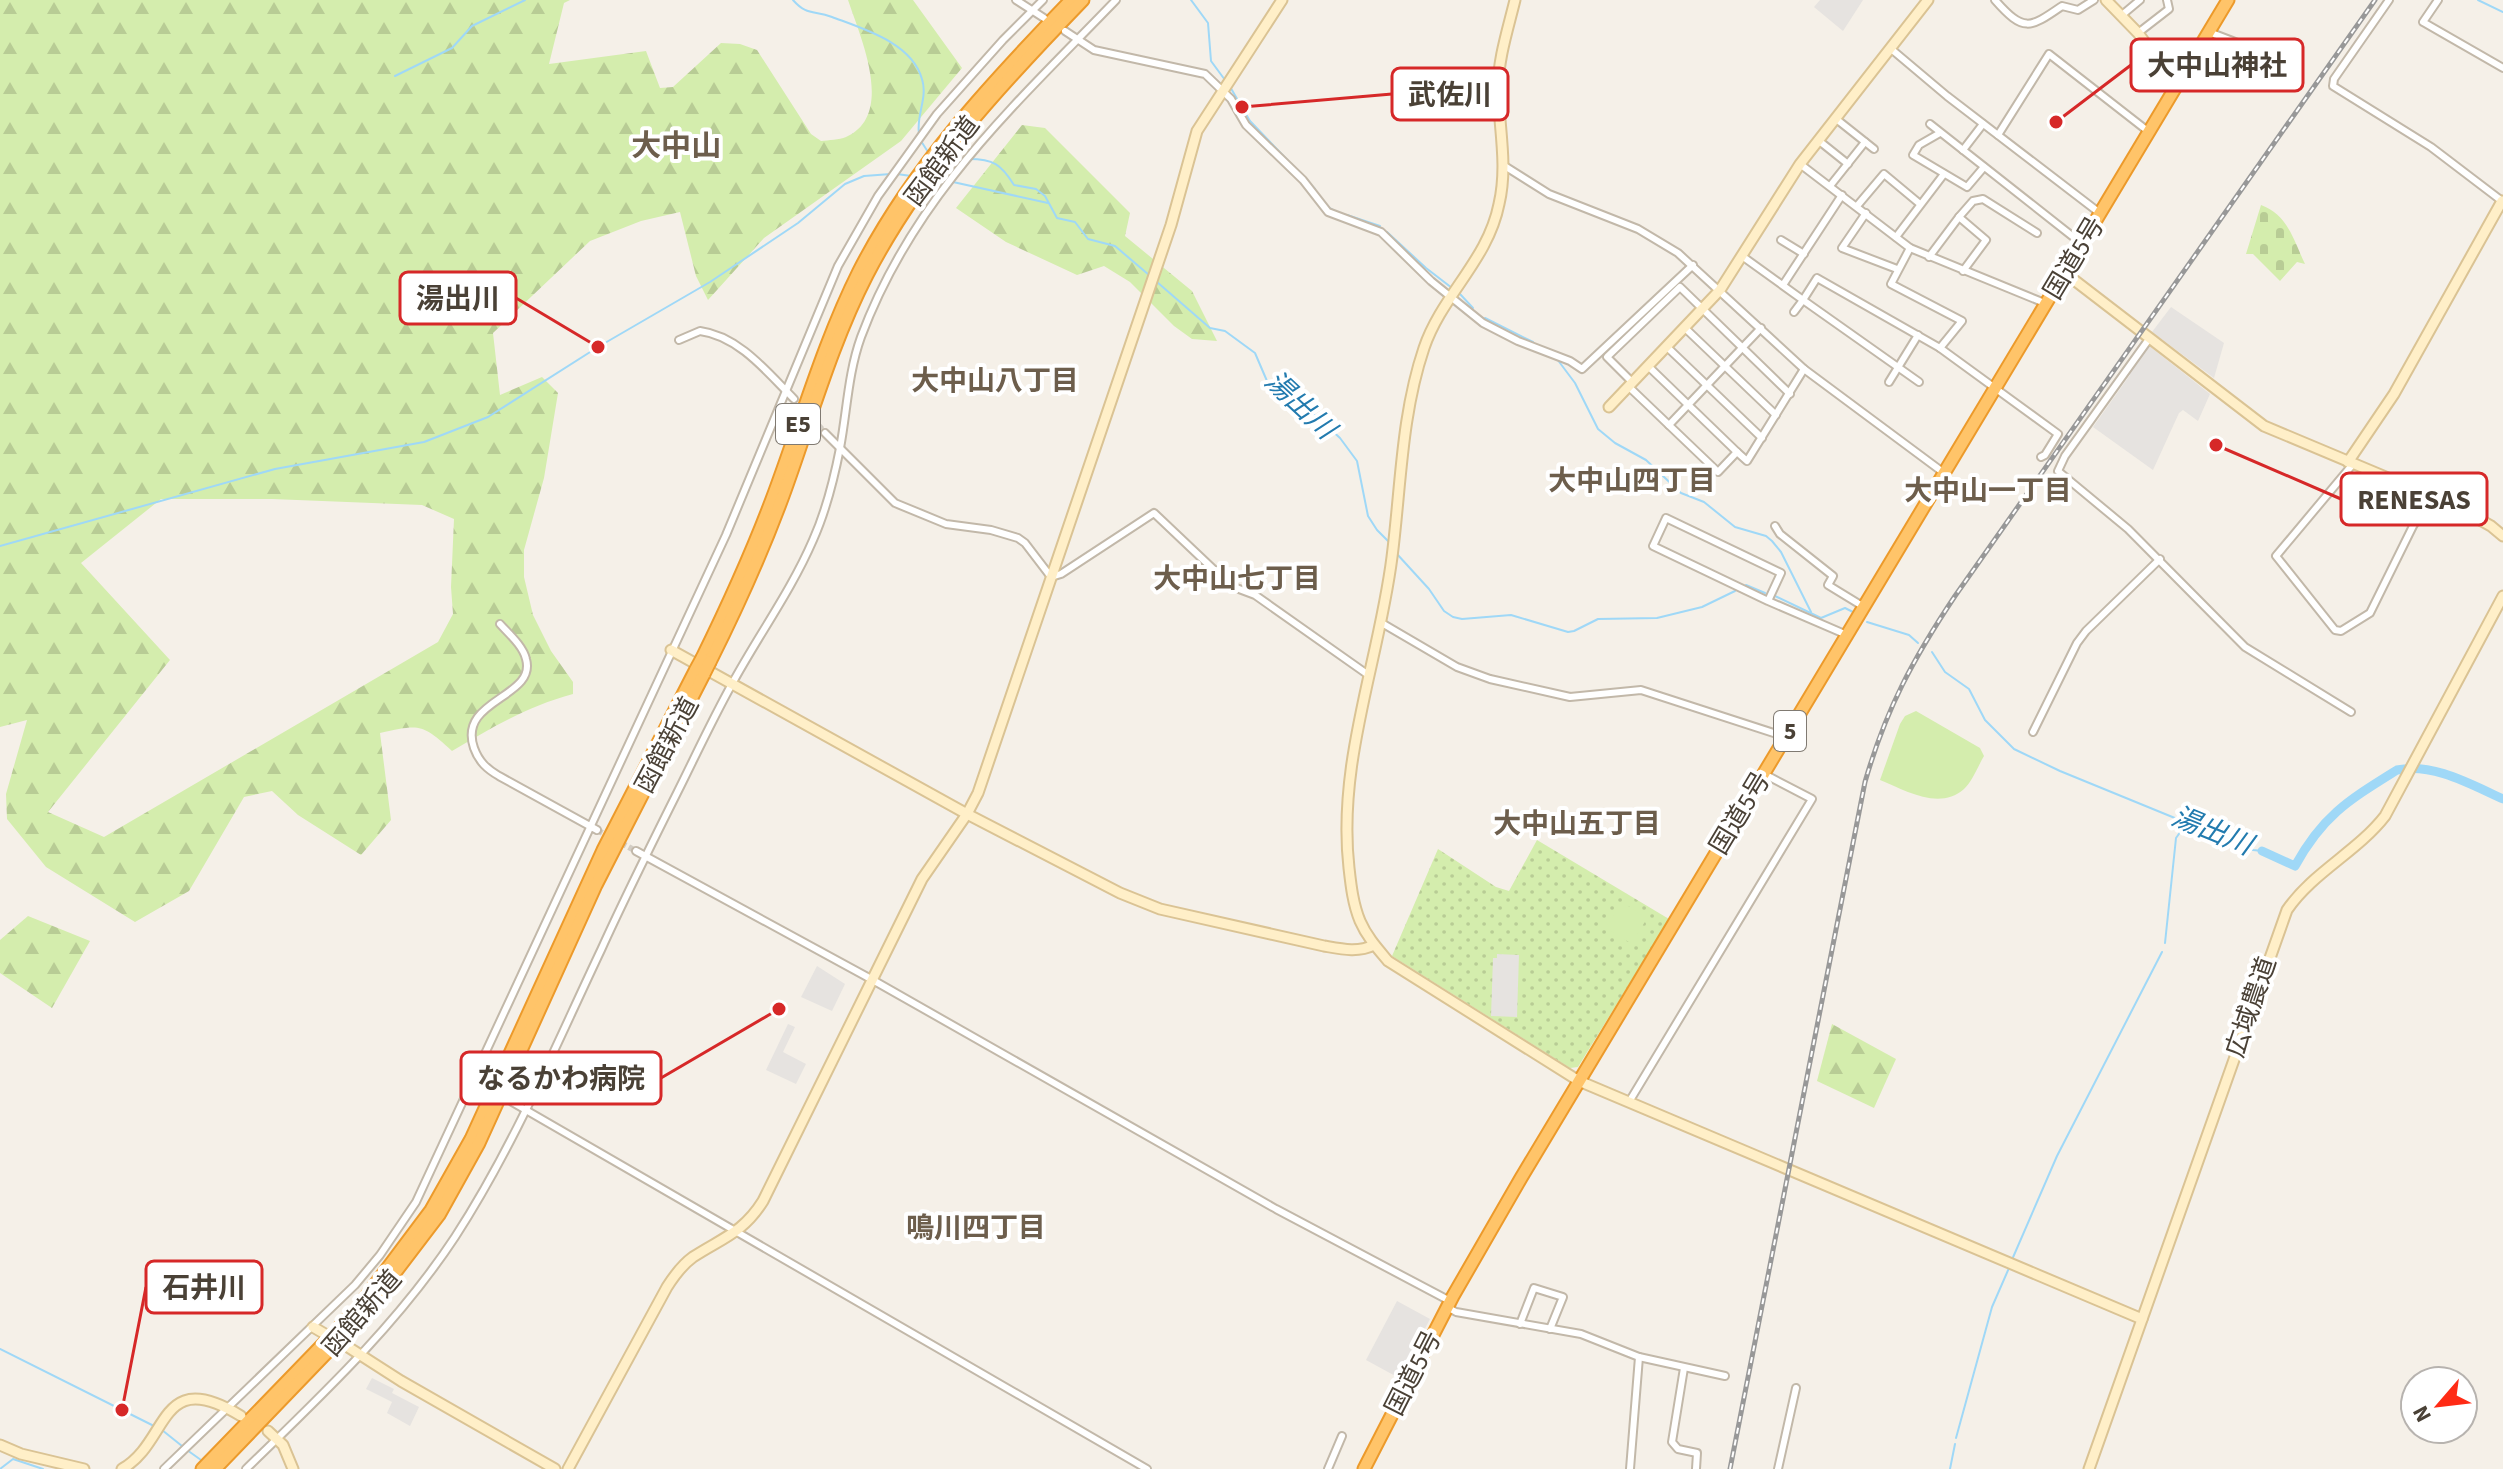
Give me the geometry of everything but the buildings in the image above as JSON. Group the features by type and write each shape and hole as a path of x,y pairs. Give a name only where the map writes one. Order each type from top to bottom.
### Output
{"highway":[{"name":"函館新道","path":"215,1469 303,1380 385,1289 458,1183 505,1089 606,864 767,537 838,338 907,197 961,124 1071,0"},
{"name":"函館新道","path":"961,124 1083,0"},
{"name":"国道5号","path":"1364,1469 1448,1304 1579,1081 2228,0"},
{"name":"函館新道","path":"202,1469 378,1284 416,1233 450,1179 490,1099 603,850 700,672"},
{"path":"224,1469 303,1380"},
{"path":"190,1469 269,1401"}],"street":[{"path":"1016,0 1044,18"},
{"path":"164,1469 313,1327 380,1255 416,1202 594,828 671,650 726,535 838,266 892,176 937,114 1043,0"},
{"path":"246,1469 362,1355 395,1318 451,1243 493,1174 732,683 792,582 813,539 827,501 840,449 846,402 861,336 910,235 941,189 983,139 1116,0"},
{"path":"568,1469 671,1280 692,1258 738,1231 763,1201 922,879 967,814 985,775 1150,286 1197,131 1282,0"},
{"path":"1515,0 1499,79 1503,165 1500,202 1491,232 1478,259 1427,338 1411,398 1402,451 1393,556 1355,740 1346,836 1354,903 1360,920 1374,945 1388,961 1579,1081 2142,1319"},
{"path":"1995,0 2009,14 2030,25 2062,6 2078,10 2094,0"},
{"path":"2106,0 2138,33 2177,86"},
{"path":"2122,15 2140,0"},
{"path":"2138,33 2169,9 2167,0"},
{"path":"2389,0 2334,79 2333,86 2431,147 2503,200 2394,394 2350,463 2276,556 2335,630 2341,631 2370,613 2413,526 2432,496"},
{"path":"2438,0 2423,22 2503,68"},
{"path":"1609,407 1720,290 1800,164 1923,2"},
{"path":"1065,31 1094,50 1205,74 1226,86 1246,125 1303,180 1328,212 1381,232 1451,297 1493,329 1582,369 1693,265"},
{"path":"2209,32 2227,37 2260,54 2272,69"},
{"path":"1890,48 2101,214"},
{"path":"1998,135 2049,54 2149,132"},
{"path":"1835,118 1874,149"},
{"path":"1930,124 2072,233 2082,244"},
{"path":"1963,150 1983,124"},
{"path":"1940,133 1919,145 1913,155 1967,187 1984,167"},
{"path":"1818,140 1848,164"},
{"path":"1830,186 1865,142"},
{"path":"1800,164 1910,248 2047,304"},
{"path":"1503,165 1567,203 1651,235 1693,265 1804,369 1944,473"},
{"path":"2035,179 2042,170"},
{"path":"1857,206 1884,174 1920,204"},
{"path":"1896,237 1944,174"},
{"path":"1783,285 1842,195"},
{"path":"1929,257 1973,201 1983,199 2037,233"},
{"path":"1866,213 1842,248 1897,269"},
{"path":"1959,217 1986,240 1963,271"},
{"path":"1781,240 1804,254"},
{"path":"1910,248 1891,284 1962,321 1940,348"},
{"path":"1742,256 1919,382"},
{"path":"2065,273 2264,426 2474,515 2503,536"},
{"path":"1794,312 1817,278 1918,335 1996,387 2058,434 2041,457"},
{"path":"1737,452 1718,472 1669,425 1607,357 1680,287 1790,394"},
{"path":"1685,328 1776,415"},
{"path":"1669,425 1761,328"},
{"path":"679,340 700,331 725,339 748,354 794,399"},
{"path":"1889,382 1918,335"},
{"path":"2149,339 2065,456 2058,471 2160,559 2245,647 2351,712"},
{"path":"1667,347 1762,438"},
{"path":"1648,366 1747,461 1804,369"},
{"path":"825,433 895,503 946,524 991,530 1018,538 1051,577"},
{"path":"1051,577 1061,574 1154,513 1231,586 1255,595 1367,674"},
{"path":"1768,601 1781,573 1666,518 1653,546 1768,601 1847,635"},
{"path":"1775,526 1780,534 1833,576 1828,585 1864,607"},
{"path":"2033,732 2077,643 2160,559"},
{"name":"広域農道","path":"2089,1469 2287,910 2306,886 2377,826 2395,801 2503,596"},
{"path":"1380,622 1457,667 1490,679 1570,697 1641,690 1786,737"},
{"path":"500,624 525,655 527,669 521,683 477,718 471,735 476,753 487,769 594,828"},
{"path":"671,650 967,814 1120,893 1152,906 1324,946 1350,950 1374,945"},
{"path":"1629,1102 1812,799 1764,774"},
{"path":"636,851 871,979 1448,1304 1456,1312 1581,1334 1639,1357 1725,1376"},
{"path":"512,1102 1147,1469"},
{"path":"1520,1324 1534,1288 1563,1297 1550,1329"},
{"path":"313,1327 325,1334"},
{"path":"348,1347 411,1387 555,1469"},
{"path":"1630,1469 1639,1357"},
{"path":"1684,1368 1672,1442 1678,1449 1697,1453 1696,1469"},
{"path":"1778,1469 1796,1388"},
{"path":"122,1469 133,1462 168,1413 182,1403 200,1399 228,1408 241,1416"},
{"path":"268,1431 289,1454 293,1469"},
{"path":"1328,1469 1342,1436"},
{"path":"0,1445 21,1454 84,1469"}],"green space":[{"path":"0,0 570,0 564,3 549,64 646,51 660,88 673,87 721,43 740,44 757,50 811,134 821,141 846,137 861,126 869,111 872,93 870,74 848,0 913,0 962,68 901,141 764,238 708,300 696,276 680,212 641,221 590,241 493,333 500,395 542,377 558,393 544,478 524,550 524,577 533,615 551,651 573,682 573,694 525,711 452,751 420,728 380,733 391,820 361,855 298,815 272,791 244,797 189,891 135,922 46,867 7,819 6,794 27,720 0,727","holes":["161,499 272,499 422,505 454,519 453,614 438,642 104,837 48,812 170,660 81,563"]},
{"path":"1022,125 1045,128 1130,213 1125,236 1192,291 1217,341 1192,339 1174,326 1130,282 1104,266 1077,275 1006,242 956,208"},
{"path":"2261,205 2284,221 2305,264 2297,262 2280,281 2253,254 2246,254"},
{"path":"1916,711 1980,748 1984,756 1967,786 1954,795 1944,798 1922,796 1880,780 1900,724 1905,716"},
{"path":"1537,840 1669,919 1578,1067 1570,1068 1392,956 1438,849 1496,887 1509,891"},
{"path":"1622,902 1647,918 1632,944 1606,928"},
{"path":"28,916 90,941 52,1008 0,973 0,940"},
{"path":"1832,1024 1896,1059 1874,1108 1817,1081"}],"shaded area":[{"path":"1820,0 1863,0 1843,31 1814,7"},
{"path":"2171,307 2224,343 2214,378 2152,332"},
{"path":"2148,345 2210,394 2198,421 2183,410 2179,413 2153,470 2093,427"},
{"path":"1497,954 1519,955 1517,1017 1491,1016 1493,958 1497,958"},
{"path":"817,966 845,984 832,1011 801,997"},
{"path":"788,1024 795,1027 783,1052 806,1064 796,1084 766,1070"},
{"path":"1397,1301 1430,1319 1399,1378 1366,1360"},
{"path":"372,1378 419,1407 410,1426 387,1413 392,1402 366,1389"}],"waterway":[{"path":"395,76 452,48 472,26 525,0"},
{"path":"793,0 807,11 872,32 908,56 917,66 923,86 919,134"},
{"path":"1191,0 1208,23 1211,61 1225,80"},
{"path":"2478,0 2503,12"},
{"path":"1229,85 1250,121 1315,189"},
{"path":"921,141 928,152"},
{"path":"949,159 962,159"},
{"name":"湯出川","path":"969,159 990,162 1005,172 1014,185 1036,189 1045,196 1057,218 1075,222 1088,239 1115,246 1149,275"},
{"name":"湯出川","path":"0,546 275,469 424,442 488,417 598,347 710,282 798,223 845,184 864,176 891,174"},
{"name":"湯出川","path":"897,174 911,176"},
{"name":"湯出川","path":"933,179 946,181"},
{"name":"湯出川","path":"953,182 1048,203"},
{"path":"1318,194 1328,207 1337,212"},
{"path":"1347,215 1380,226"},
{"path":"1387,232 1452,288"},
{"name":"湯出川","path":"1157,282 1210,328 1225,331 1255,353 1267,381 1278,392 1304,405 1340,438 1357,461 1368,516 1389,542"},
{"path":"1460,294 1473,308"},
{"path":"1485,318 1533,342"},
{"path":"1557,359 1575,383 1598,429 1615,443 1646,460 1681,493 1704,502 1735,527 1766,536 1772,541 1781,552 1811,612"},
{"name":"湯出川","path":"1397,554 1429,589 1444,611 1453,617 1511,615 1568,632 1598,619 1657,618 1702,607 1735,591"},
{"name":"湯出川","path":"1746,585 1765,593"},
{"name":"湯出川","path":"1775,596 1821,618 1845,608 1853,612"},
{"name":"湯出川","path":"1867,622 1909,635 1918,643"},
{"name":"湯出川","path":"1932,652 1945,672 1969,689 1985,720 2014,749 2060,771 2262,851"},
{"name":"湯出川","path":"2262,851 2295,866 2305,848 2338,810 2397,770 2410,768 2438,772 2503,799"},
{"path":"2165,943 2176,838 2181,831"},
{"path":"2011,1262 2057,1156 2162,952"},
{"path":"1956,1438 1992,1307 2009,1268"},
{"path":"0,1349 156,1427"},
{"path":"162,1430 182,1446"},
{"path":"1950,1469 1955,1444"},
{"path":"187,1450 201,1460"},
{"path":"0,1469 13,1459 43,1469"}],"tunnel":[{"path":"812,418 825,433"},
{"path":"597,830 636,851"},
{"path":"487,1087 512,1102"}],"railway":[{"path":"1730,1469 1865,782 1892,708 1926,641 1955,596 2375,0"}],"place":[{"name":"武佐川","path":"1242,107"},
{"name":"大中山神社","path":"2056,122"},
{"name":"湯出川","path":"598,347"},
{"name":"RENESAS","path":"2216,445"},
{"name":"なるかわ病院","path":"779,1009"},
{"name":"石井川","path":"122,1410"}],"district":[{"name":"大中山","path":"676,146"},
{"name":"大中山八丁目","path":"995,381"},
{"name":"大中山四丁目","path":"1632,481"},
{"name":"大中山一丁目","path":"1988,491"},
{"name":"大中山七丁目","path":"1237,579"},
{"name":"大中山五丁目","path":"1577,824"},
{"name":"鳴川四丁目","path":"976,1228"}]}
